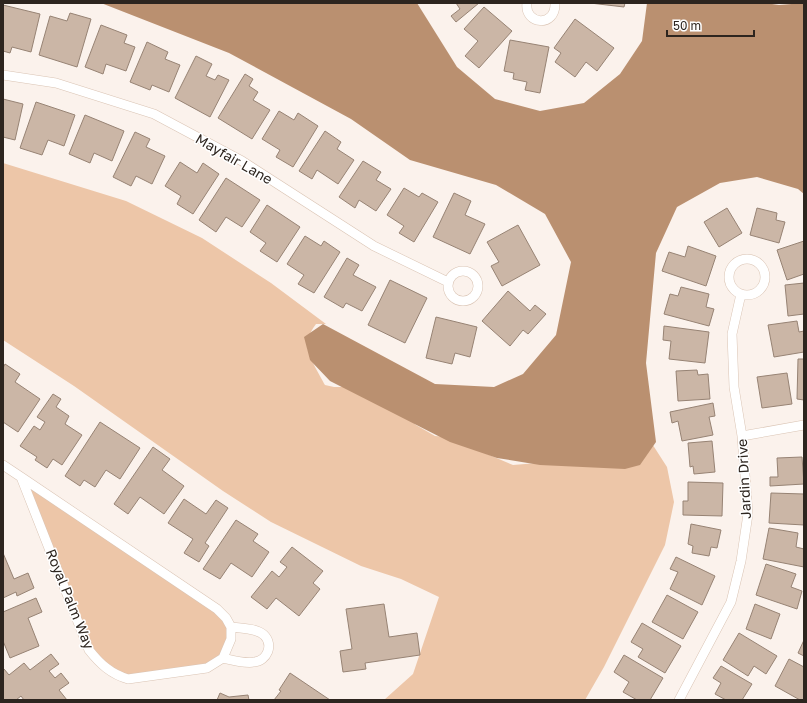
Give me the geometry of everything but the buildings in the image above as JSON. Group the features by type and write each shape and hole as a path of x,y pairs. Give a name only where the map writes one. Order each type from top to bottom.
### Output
{"street":[{"path":"527,3 529,15 533,19 539,21 549,18 553,14 555,3"},
{"name":"Mayfair Lane","path":"3,75 56,83 154,114 242,161 374,246 448,282"},
{"name":"Jardin Drive","path":"679,700 731,602 741,560 748,514 742,436 734,387 732,334 741,294"},
{"path":"742,436 804,425"},
{"path":"3,465 217,609 226,618 231,627 231,639 224,658 254,663 263,659 269,650 268,642 263,634 252,630 231,627"},
{"name":"Royal Palm Way","path":"21,477 89,650 98,662 108,671 128,678 207,668 224,658"}],"shaded area":[{"path":"101,3 417,3 457,67 495,99 540,111 584,103 620,74 642,41 647,3 765,3 779,5 804,3 804,194 798,189 757,177 720,183 677,207 656,253 646,363 656,442 640,465 625,469 540,465 497,458 450,442 330,381 310,360 304,337 323,324 435,384 494,387 523,374 556,335 571,262 545,214 496,185 410,160 351,119 229,53"},
{"path":"3,163 126,201 202,238 271,283 326,324 316,324 307,341 310,357 325,385 334,387 350,387 402,413 416,425 435,436 447,437 513,465 562,461 598,464 610,468 624,467 649,439 667,467 674,502 665,545 604,667 585,700 384,700 413,674 439,597 401,579 361,566 271,522 223,491 74,386 3,340"},
{"path":"21,477 217,609 231,627 223,658 207,668 128,679 99,663"}]}
